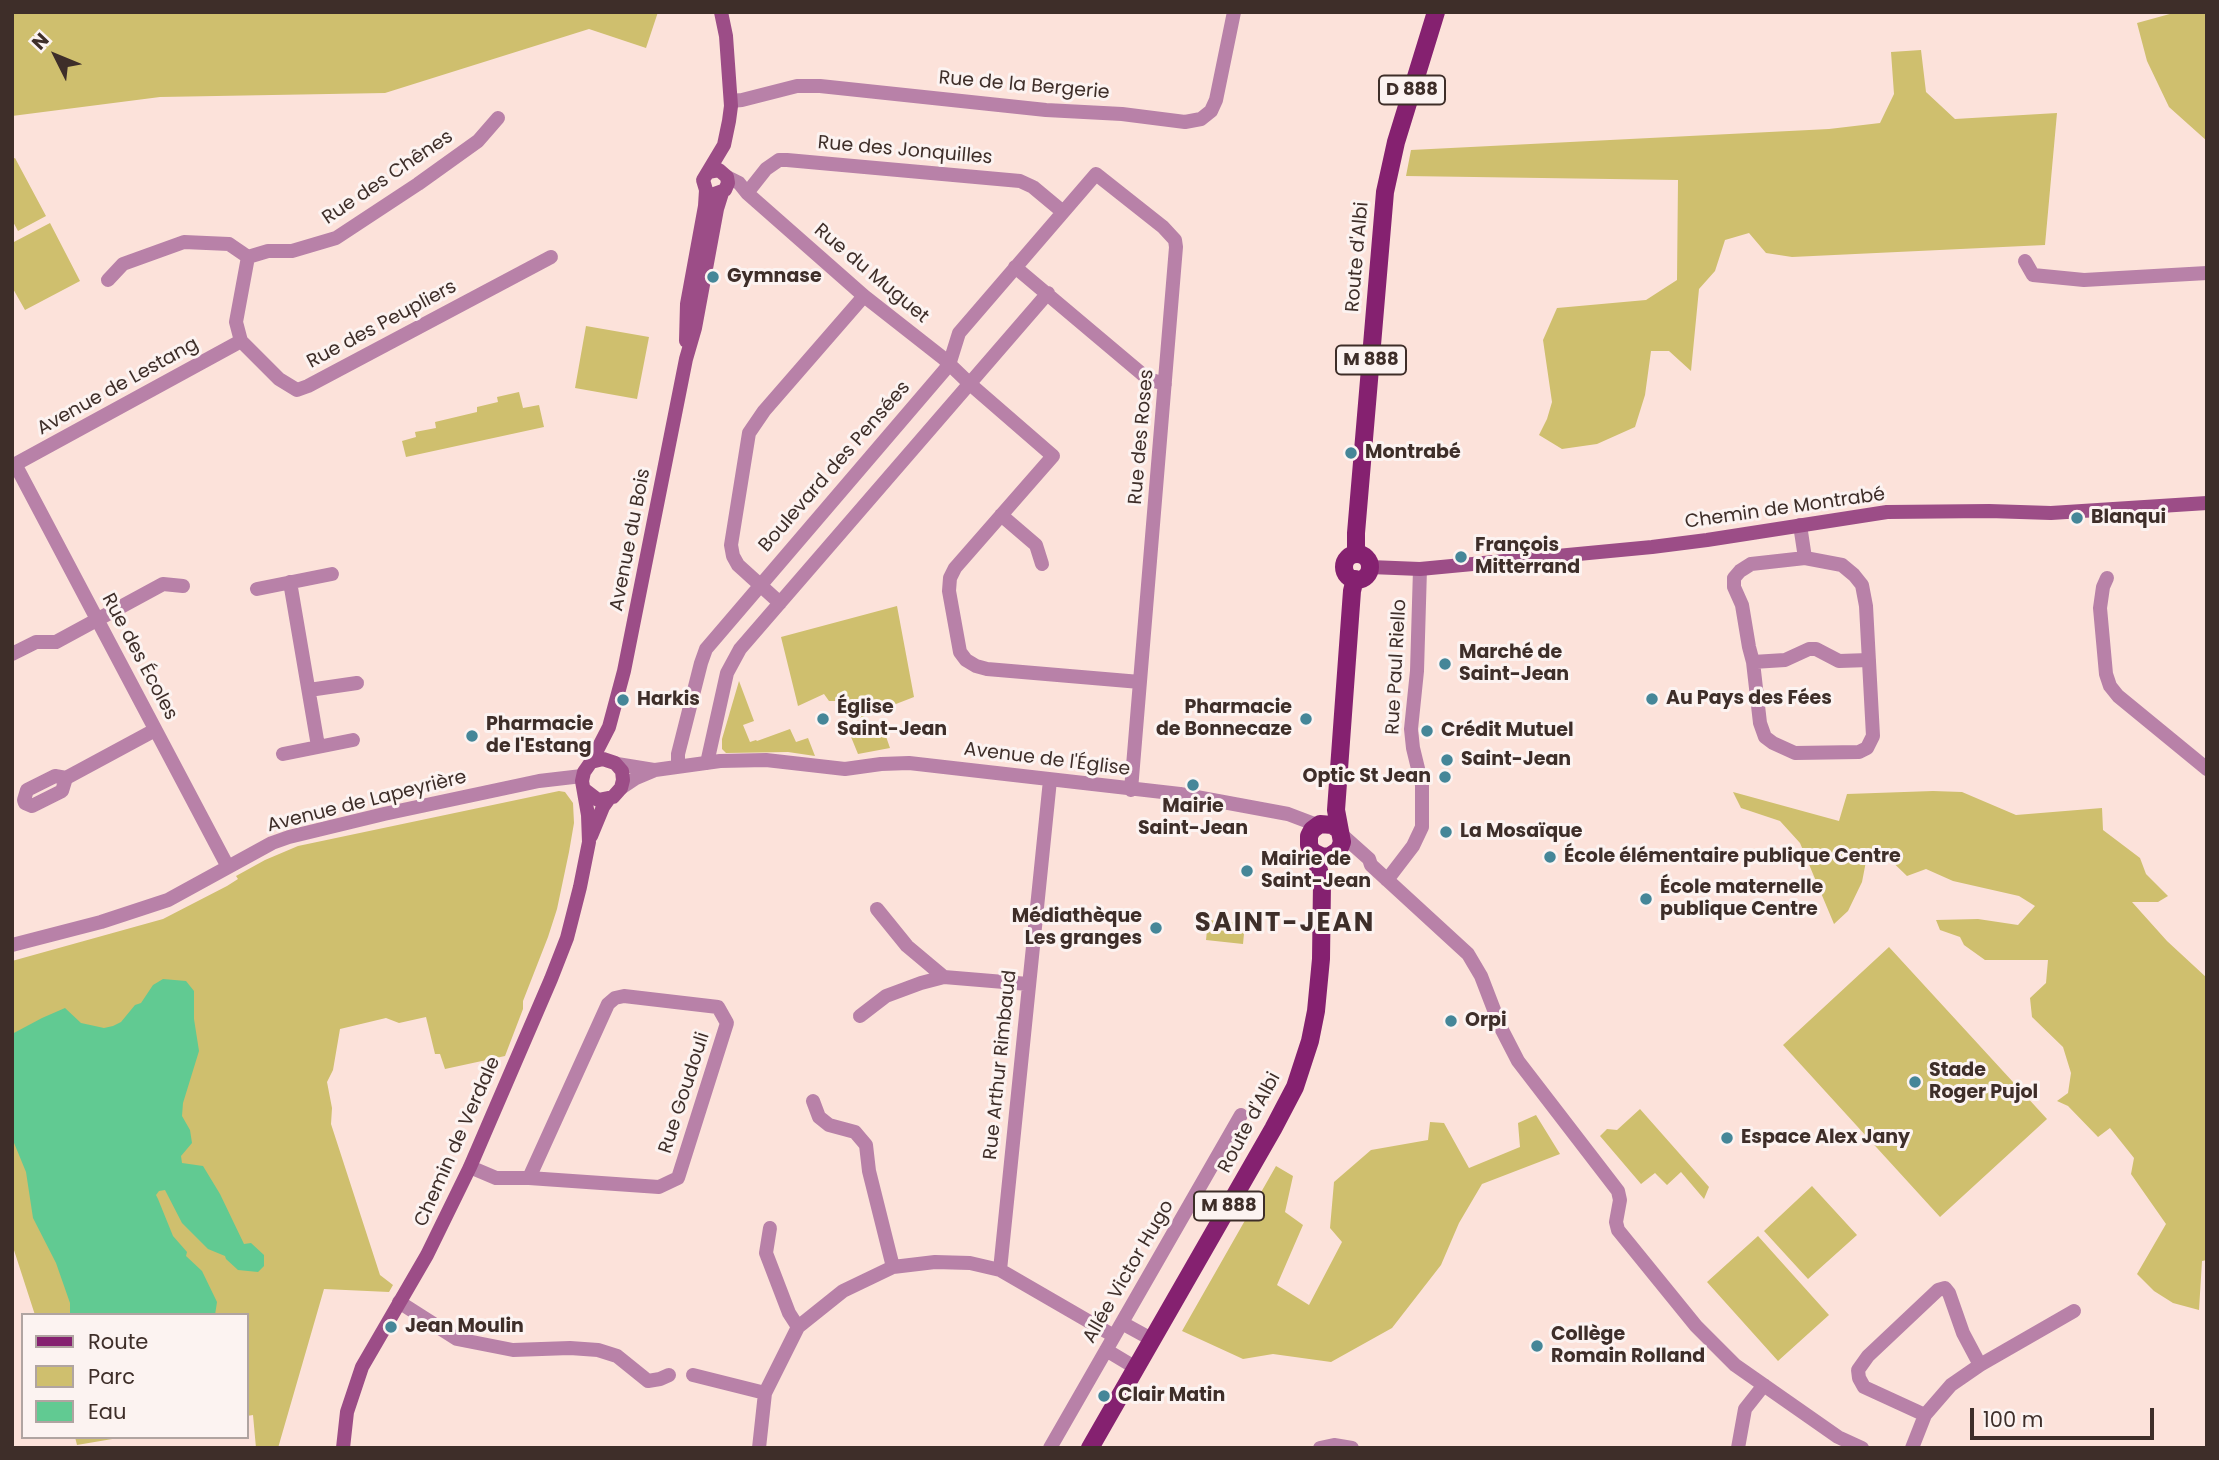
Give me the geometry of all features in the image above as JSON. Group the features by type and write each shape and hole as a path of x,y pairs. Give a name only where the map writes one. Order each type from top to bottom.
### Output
{"main road":[{"name":"Route d'Albi","path":"1356,554 1385,192 1389,168 1436,12"},
{"path":"1356,554 1367,559 1370,567 1367,575 1355,579 1347,575 1344,564 1349,557 1356,554"},
{"name":"Route d'Albi","path":"1340,832 1336,810 1355,579"},
{"name":"Route d'Albi","path":"1090,1448 1295,1087 1310,1041 1316,1011 1322,883 1315,835 1326,810 1346,668"},
{"path":"1332,825 1340,832 1342,842 1335,854 1323,857 1315,835 1332,825"},
{"name":"Route d'Albi","path":"1321,948 1335,854"}],"street":[{"path":"708,172 719,170 725,183 713,194 706,190 703,180 724,145 731,104 726,36 721,12"},
{"name":"Rue de la Bergerie","path":"731,104 797,86 820,86 1185,122 1201,119 1211,111 1216,100 1234,12"},
{"name":"Rue des Chênes","path":"248,257 268,251 292,251 336,238 478,141 498,118"},
{"name":"Avenue du Bois","path":"592,762 609,727 631,638 717,208 725,183 724,145"},
{"name":"Rue des Jonquilles","path":"747,193 766,169 779,160 787,160 1020,181 1033,187 1063,212"},
{"name":"Rue des Roses","path":"1063,212 1096,174 1163,227 1175,240 1176,259 1131,790"},
{"name":"Rue du Muguet","path":"725,183 747,193 864,296 943,358 1053,456 1001,515"},
{"name":"Avenue du Bois","path":"686,359 687,304 706,190"},
{"name":"Boulevard des Pensées","path":"678,766 678,754 706,649 949,365 959,332 1063,212"},
{"path":"108,280 123,264 184,242 229,244 248,257 236,322 242,341"},
{"name":"Rue des Peupliers","path":"242,341 279,379 297,390 551,257"},
{"path":"2025,261 2033,275 2084,280 2207,273"},
{"path":"1015,267 1147,379 1165,384"},
{"path":"707,763 727,673 740,649 1048,293"},
{"path":"780,603 738,565 731,545 750,433 764,411 864,296"},
{"name":"Avenue de Lestang","path":"14,465 242,341"},
{"name":"Rue des Écoles","path":"14,465 228,867"},
{"name":"Chemin de Montrabé","path":"1370,567 1420,569 1666,545 1887,512 2051,513 2207,503"},
{"path":"1042,564 1035,545 1001,515 955,568 950,578 949,591 960,652 966,660 987,669 1140,682"},
{"path":"1800,525 1805,558"},
{"path":"1805,558 1836,563 1849,570 1862,585 1869,660 1872,740 1864,750 1845,754 1796,753 1773,743 1765,737 1760,723 1753,662 1734,578 1740,570 1751,564 1805,558"},
{"name":"Rue Paul Riello","path":"1387,880 1413,846 1422,827 1422,785 1411,729 1418,671 1420,569"},
{"path":"257,589 332,574"},
{"path":"2108,578 2103,587 2100,608 2106,674 2110,686 2118,696 2207,769"},
{"path":"290,582 318,746"},
{"path":"12,654 36,642 57,642 163,584 183,586"},
{"path":"1753,662 1785,660 1809,649 1816,649 1839,661 1869,660"},
{"path":"309,690 357,683"},
{"name":"Avenue du Bois","path":"609,727 611,754 616,764"},
{"path":"66,778 155,730"},
{"path":"284,754 353,740"},
{"path":"603,759 616,764 622,771 624,780 621,788 608,800 598,800 584,783 585,768 592,762 603,759"},
{"name":"Avenue de l'Église","path":"621,788 655,770 734,760 766,760 845,769 909,763 1180,794 1289,814 1315,835"},
{"name":"Avenue de l'Église","path":"616,764 655,770"},
{"name":"Rue Arthur Rimbaud","path":"1000,1270 1050,780"},
{"name":"Avenue de Lapeyrière","path":"12,945 101,922 168,900 272,843 289,837 539,781 584,783"},
{"name":"Chemin de Verdale","path":"584,783 589,842"},
{"name":"Chemin de Verdale","path":"343,1448 347,1412 371,1349 427,1255 470,1167 551,979 567,938 589,842 608,800"},
{"path":"1340,832 1369,859 1371,865 1461,946 1474,963 1518,1061 1618,1191 1620,1200 1616,1222 1622,1238 1723,1355 1838,1437 1862,1448"},
{"path":"1335,854 1352,855 1364,864 1371,865"},
{"path":"877,909 907,946 944,977"},
{"path":"860,1016 886,996 944,977 1028,984"},
{"name":"Rue Goudouli","path":"470,1167 496,1178 659,1187 678,1178 727,1023 718,1007 624,996 615,998 608,1004 529,1178"},
{"path":"813,1101 819,1117 829,1125 855,1132 866,1145 869,1171 893,1267"},
{"name":"Allée Victor Hugo","path":"1050,1448 1241,1115"},
{"path":"770,1228 766,1253 789,1313 798,1327"},
{"path":"759,1448 765,1393 798,1327 843,1291 893,1267 935,1262 970,1263 1000,1270 1114,1336"},
{"path":"1925,1415 1864,1387 1858,1370 1868,1356 1938,1290 1945,1288 1949,1293 1963,1333 1980,1364"},
{"path":"399,1302 457,1339 513,1350 598,1350 617,1356 648,1381 660,1380 669,1375"},
{"path":"1912,1448 1925,1415 1951,1385 1980,1364 2074,1311"},
{"path":"1122,1323 1153,1340"},
{"path":"1106,1350 1136,1368"},
{"path":"693,1375 765,1393"},
{"path":"1738,1448 1745,1409 1764,1385"},
{"path":"1320,1448 1334,1445 1352,1448"}],"green space":[{"path":"12,12 658,12 646,48 589,29 385,93 160,97 12,116"},
{"path":"2177,12 2207,12 2207,141 2169,107 2147,61 2137,23"},
{"path":"1921,50 1926,92 1955,119 2057,113 2045,245 1792,257 1766,253 1749,233 1725,240 1715,271 1699,289 1691,371 1669,351 1651,351 1645,395 1635,427 1597,444 1562,449 1539,435 1552,402 1543,340 1557,308 1646,300 1677,280 1678,180 1406,176 1411,150 1829,129 1880,123 1894,94 1891,52"},
{"path":"15,158 46,216 18,231 12,220 12,159"},
{"path":"50,223 80,281 25,310 12,287 12,243"},
{"path":"586,326 649,337 637,399 575,388"},
{"path":"519,392 523,408 539,405 544,427 406,457 402,441 416,437 415,432 436,428 435,422 477,412 477,407 498,402 497,397"},
{"path":"897,606 914,697 852,721 845,701 829,701 824,694 798,706 781,637"},
{"path":"739,681 754,721 743,725 750,742 790,729 796,742 808,738 815,756 788,752 726,753 722,749 722,739"},
{"path":"881,722 890,748 858,754 849,732"},
{"path":"559,791 565,792 573,803 574,823 557,909 505,1056 445,1069 440,1054 435,1054 426,1017 399,1023 386,1018 340,1029 333,1070 327,1082 332,1108 331,1124 380,1275 393,1285 389,1292 324,1289 278,1448 256,1448 253,1415 248,1416 248,1313 34,1313 12,1244 12,961 163,919 227,886 238,879 236,876 265,860 298,846"},
{"path":"1733,792 1839,821 1847,794 1962,792 2016,815 2102,808 2103,830 2140,858 2146,874 2168,896 2158,902 2132,902 2167,941 2207,978 2207,1260 2202,1261 2199,1310 2173,1303 2154,1291 2137,1274 2166,1224 2131,1174 2134,1158 2110,1128 2098,1137 2068,1106 2057,1101 2068,1093 2071,1073 2063,1047 2032,1017 2030,998 2046,983 2048,960 1985,960 1964,945 1960,937 1940,930 1936,920 1978,919 2018,925 2035,906 2019,896 1953,881 1926,869 1907,876 1880,850 1868,851 1862,882 1848,911 1834,924 1800,843 1780,821 1741,808"},
{"path":"1208,920 1245,923 1243,944 1206,940"},
{"name":"Stade Roger Pujol","path":"1889,947 2047,1119 1940,1217 1783,1045"},
{"path":"1640,1109 1709,1187 1704,1199 1681,1172 1667,1185 1655,1173 1641,1184 1600,1136 1607,1129 1617,1130"},
{"path":"1536,1115 1560,1154 1482,1184 1459,1223 1441,1265 1392,1328 1331,1362 1273,1354 1243,1359 1182,1331 1276,1166 1293,1176 1285,1212 1303,1225 1277,1285 1309,1305 1342,1242 1330,1228 1334,1182 1371,1150 1428,1140 1430,1122 1444,1123 1469,1168 1520,1147 1518,1123"},
{"path":"1812,1186 1857,1235 1808,1279 1764,1231"},
{"path":"1758,1236 1829,1315 1778,1361 1707,1282"},
{"path":"76,1439 112,1439 77,1445"}],"water":[{"path":"163,979 186,981 194,991 194,1019 199,1051 183,1103 182,1116 190,1130 192,1143 181,1156 182,1163 203,1166 244,1244 251,1243 264,1255 264,1266 258,1272 238,1270 225,1256 208,1249 182,1223 165,1190 159,1191 156,1195 173,1236 187,1252 186,1256 202,1271 217,1302 215,1313 70,1313 70,1303 56,1263 33,1218 26,1172 12,1138 12,1034 65,1008 81,1023 104,1028 113,1026 121,1022 135,1005 141,1003 153,985"}],"place":[{"name":"Gymnase","path":"713,277"},
{"name":"Montrabé","path":"1351,453"},
{"name":"Blanqui","path":"2077,518"},
{"name":"François Mitterrand","path":"1461,557"},
{"name":"Marché de Saint-Jean","path":"1445,664"},
{"name":"Au Pays des Fées","path":"1652,699"},
{"name":"Harkis","path":"623,700"},
{"name":"Église Saint-Jean","path":"823,719"},
{"name":"Pharmacie de Bonnecaze","path":"1306,719"},
{"name":"Crédit Mutuel","path":"1427,731"},
{"name":"Pharmacie de l'Estang","path":"472,736"},
{"name":"Saint-Jean","path":"1447,760"},
{"name":"Optic St Jean","path":"1445,777"},
{"name":"Mairie Saint-Jean","path":"1193,785"},
{"name":"La Mosaïque","path":"1446,832"},
{"name":"École élémentaire publique Centre","path":"1550,857"},
{"name":"Mairie de Saint-Jean","path":"1247,871"},
{"name":"École maternelle publique Centre","path":"1646,899"},
{"name":"Médiathèque Les granges","path":"1156,928"},
{"name":"Orpi","path":"1451,1021"},
{"name":"Stade Roger Pujol","path":"1915,1082"},
{"name":"Espace Alex Jany","path":"1727,1138"},
{"name":"Jean Moulin","path":"391,1327"},
{"name":"Collège Romain Rolland","path":"1537,1346"},
{"name":"Clair Matin","path":"1104,1396"}],"district":[{"name":"SAINT-JEAN","path":"1285,924"}]}
